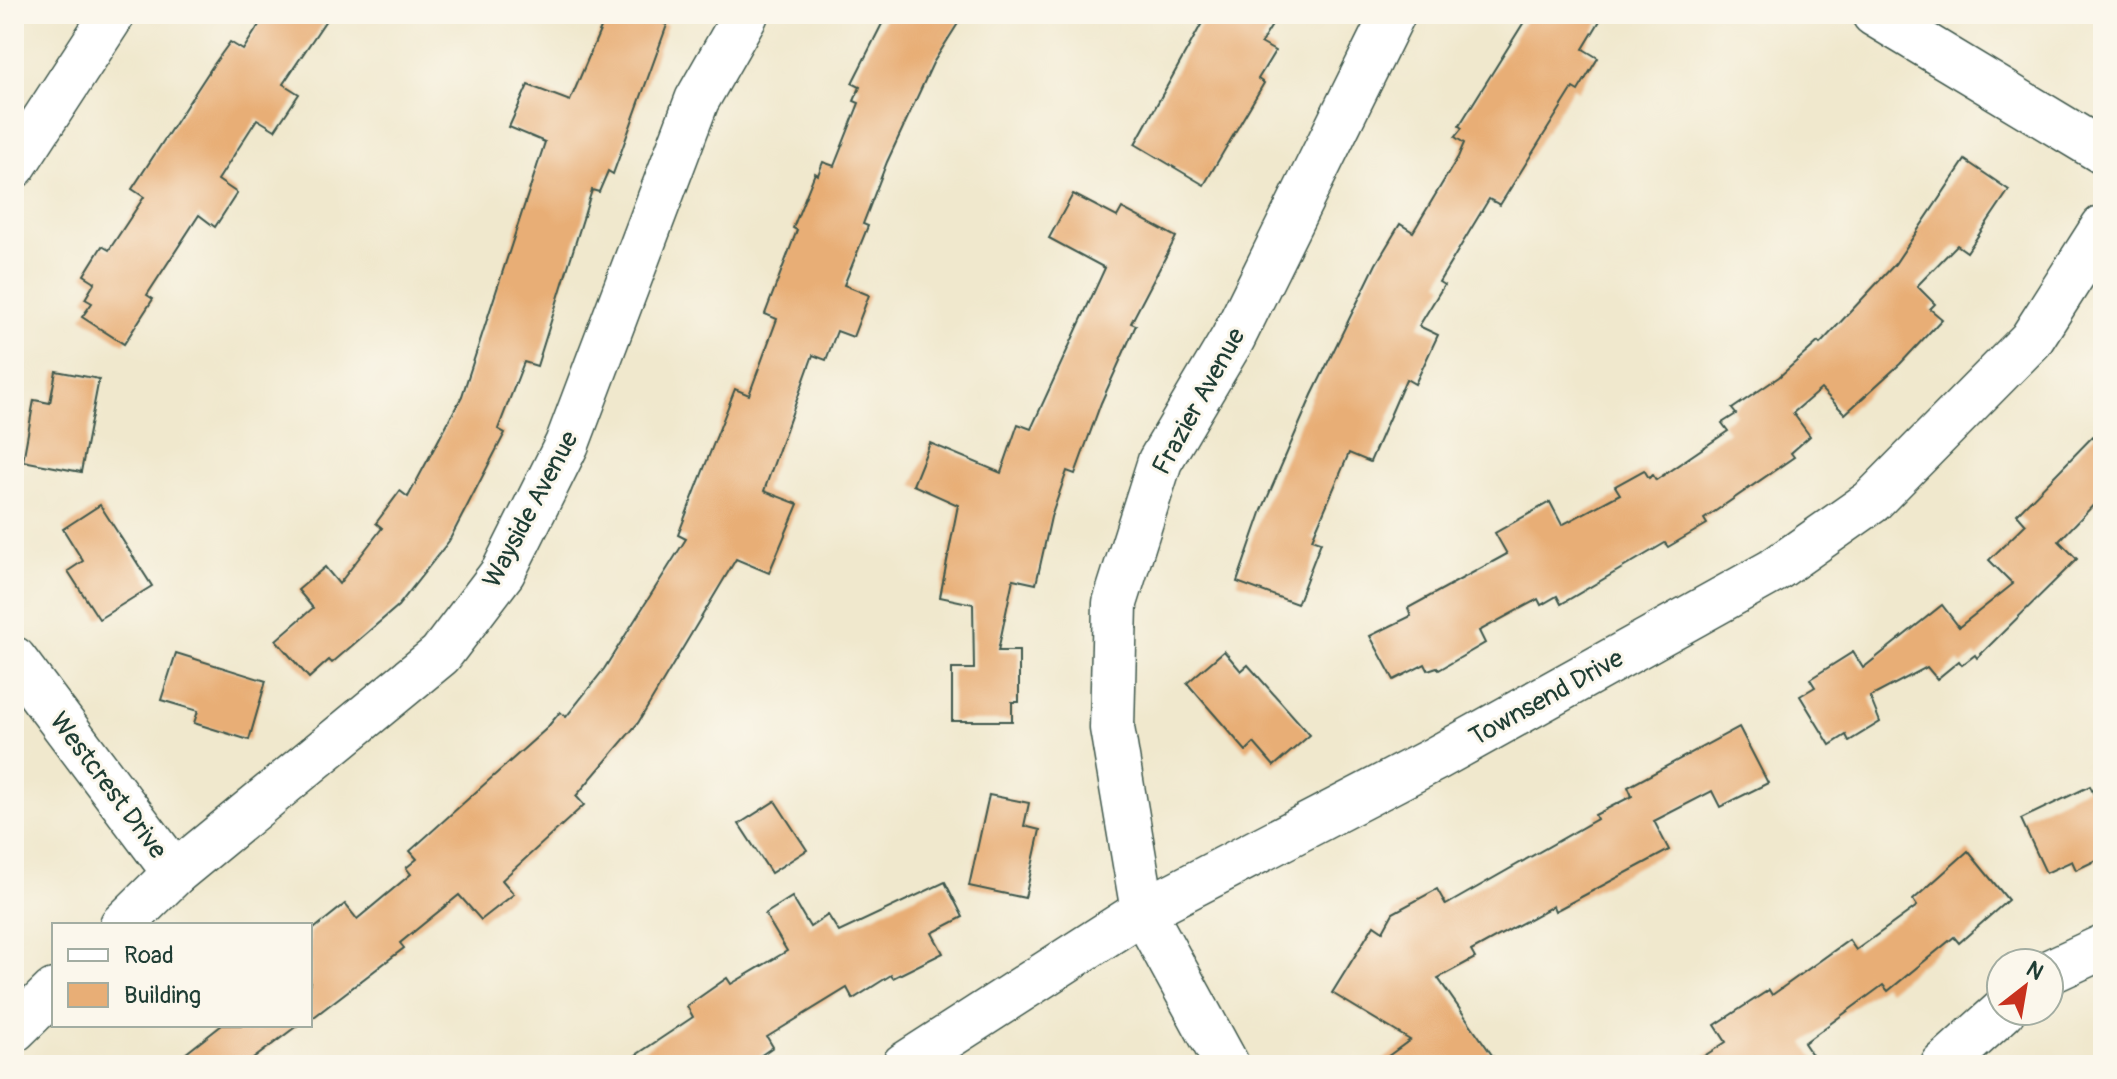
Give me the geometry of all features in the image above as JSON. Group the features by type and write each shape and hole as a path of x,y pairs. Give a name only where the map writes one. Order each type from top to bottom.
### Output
{"street":[{"path":"14,166 113,14"},
{"name":"Wayside Avenue","path":"124,923 175,873 440,655 503,572 567,444 697,100 746,14"},
{"name":"Frazier Avenue","path":"1227,1065 1143,911 1112,728 1115,603 1160,461 1233,338 1393,14"},
{"path":"1874,14 2103,152"},
{"name":"Townsend Drive","path":"904,1065 1143,911 1435,759 1773,571 1871,502 2031,340 2103,227"},
{"name":"Westcrest Drive","path":"14,659 175,873"},
{"path":"2065,965 2103,947"},
{"path":"14,1030 52,993"},
{"path":"1943,1065 1985,1027"}],"building":[{"path":"266,14 330,14 283,84 299,94 275,130 257,119 218,180 237,193 215,227 199,215 147,295 153,299 124,344 82,317 92,303 85,299 95,282 84,275 102,246 109,250 144,197 132,189 212,67 230,42 243,50"},
{"path":"607,14 667,14 663,23 667,25 613,174 608,171 599,192 592,190 537,366 524,362 498,429 505,433 449,541 398,606 332,663 329,660 309,678 276,640 313,608 298,590 325,567 339,584 382,528 376,523 400,491 408,497 462,396 545,142 509,127 528,85 570,101"},
{"path":"887,14 964,14 933,63 887,162 863,224 868,226 844,285 869,295 853,337 837,331 826,360 813,355 764,491 798,504 769,573 736,559 638,723 576,796 584,805 502,880 514,894 481,920 459,895 400,943 404,948 312,1018 312,930 345,904 357,919 411,874 406,868 417,859 410,851 546,729 560,712 566,717 604,669 686,539 678,535 735,389 749,395 777,319 765,314 797,230 793,228 815,173 818,175 823,162 834,166 859,103 854,101 860,87 852,83"},
{"path":"1207,14 1279,14 1261,43 1275,51 1258,79 1264,83 1204,185 1135,144"},
{"path":"1529,14 1604,14 1583,49 1598,58 1578,91 1573,88 1500,205 1489,199 1439,282 1444,285 1419,326 1438,335 1415,384 1406,379 1370,462 1349,453 1312,539 1321,542 1297,604 1237,582 1262,510 1312,395 1376,264 1400,224 1413,232 1458,157 1464,143 1455,137 1462,128 1459,126"},
{"path":"1965,160 2009,190 1967,252 1957,245 1917,286 1935,304 1930,309 1942,319 1900,364 1845,414 1821,389 1793,413 1810,436 1791,453 1794,457 1704,519 1707,524 1668,547 1665,543 1561,604 1557,596 1541,605 1538,599 1479,631 1485,643 1439,670 1437,667 1428,670 1425,664 1394,680 1370,636 1411,616 1408,608 1507,554 1495,533 1550,502 1562,525 1620,494 1615,486 1644,470 1649,478 1653,475 1656,480 1728,431 1722,423 1736,414 1732,409 1779,377 1818,342 1820,344 1895,264"},
{"path":"1073,194 1117,217 1122,208 1176,237 1131,323 1136,325 1101,403 1075,474 1067,471 1051,517 1036,584 1013,579 998,651 1019,651 1019,702 1012,702 1012,721 952,721 952,669 974,669 973,604 940,597 958,505 913,485 930,443 1001,473 1018,424 1031,429 1105,268 1049,238"},
{"path":"56,371 99,379 81,472 23,461 34,400 50,403"},
{"path":"2103,426 2103,495 2059,541 2077,559 1977,658 1975,655 1962,665 1959,661 1937,679 1927,667 1870,697 1880,722 1849,741 1846,735 1830,745 1800,696 1815,687 1810,679 1853,652 1863,668 1942,605 1959,627 2013,584 1989,560 2026,524 2017,514"},
{"path":"100,505 152,586 99,619 68,571 83,561 63,529"},
{"path":"1224,651 1241,671 1248,665 1310,735 1274,766 1254,743 1246,751 1187,683"},
{"path":"176,653 266,681 249,740 194,723 198,711 161,700"},
{"path":"1739,727 1768,783 1720,807 1712,791 1654,821 1669,850 1555,911 1553,906 1471,951 1475,958 1438,978 1499,1065 1376,1065 1410,1040 1332,993 1374,925 1383,931 1393,913 1437,889 1446,905 1597,819 1595,815 1632,796 1628,787"},
{"path":"2090,786 2103,814 2103,857 2076,870 2072,861 2046,873 2021,819"},
{"path":"989,795 1029,803 1024,826 1040,830 1025,898 969,886"},
{"path":"775,801 807,850 771,873 739,824"},
{"path":"1968,851 2008,900 1959,943 1954,937 1888,991 1883,985 1804,1043 1819,1065 1690,1065 1726,1042 1715,1025 1769,990 1772,995 1849,940 1856,950 1917,906 1913,900"},
{"path":"945,882 963,917 932,933 943,953 893,978 891,975 853,999 847,988 767,1037 773,1047 747,1065 621,1065 693,1017 687,1006 727,978 731,984 787,951 765,914 792,897 810,927 828,915 839,932"},
{"path":"219,1027 295,1027 245,1065 171,1065"}]}
